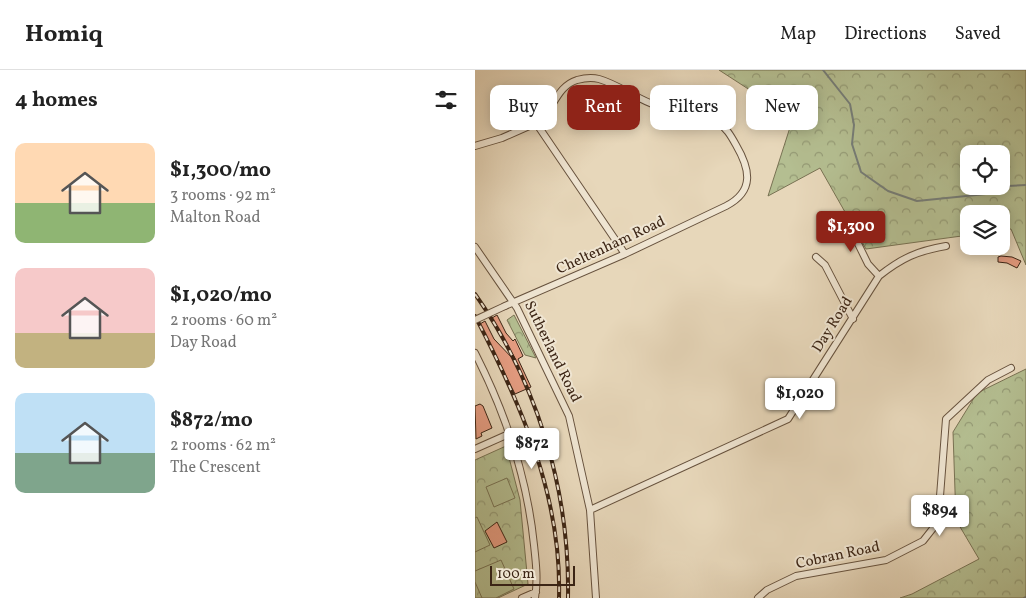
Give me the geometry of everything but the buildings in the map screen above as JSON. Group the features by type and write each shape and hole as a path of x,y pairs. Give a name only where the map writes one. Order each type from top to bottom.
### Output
{"street":[{"name":"Cheltenham Road","path":"475,320 625,254 732,203 741,195 747,182 748,173 744,159 726,130 715,120 656,105 599,78 579,80 567,85 557,97"},
{"path":"475,146 520,130"},
{"path":"541,130 625,254"},
{"path":"844,216 868,264 879,276"},
{"name":"Day Road","path":"590,510 788,419 879,276 892,266 921,250 946,246"},
{"name":"Sutherland Road","path":"475,247 514,302 543,358 569,416 590,510 596,598"},
{"path":"816,257 825,266 853,318"},
{"path":"475,352 500,403 511,433 532,520 536,595 522,598"},
{"name":"Cobran Road","path":"758,598 767,590 795,576 886,560 923,542 938,522 947,419 987,380 1011,368"},
{"path":"475,449 511,433"}],"green space":[{"path":"719,70 1026,70 1026,265 1010,229 1010,205 960,205 960,236 866,249 820,168 768,196 789,130 818,130 818,85 746,85 746,88"},
{"path":"514,315 536,358 525,355 507,320"},
{"path":"1026,369 1026,598 900,598 912,594 979,559 956,520 953,432 977,393"},
{"path":"506,446 520,500 528,584 498,598 475,598 475,460"},
{"path":"507,478 515,498 494,507 486,487"},
{"path":"477,517 490,545 475,552 475,518"},
{"path":"501,560 514,589 496,598 482,598 475,582 475,571"}],"waterway":[{"path":"823,70 850,104 854,125 852,144 861,172 888,191 917,201 986,194 1007,186 1026,185"}],"railway":[{"path":"475,294 497,328 516,363 532,400 545,438 556,478 563,517 568,598"},
{"path":"475,316 523,417 546,488 554,524 558,560 559,598"}]}
